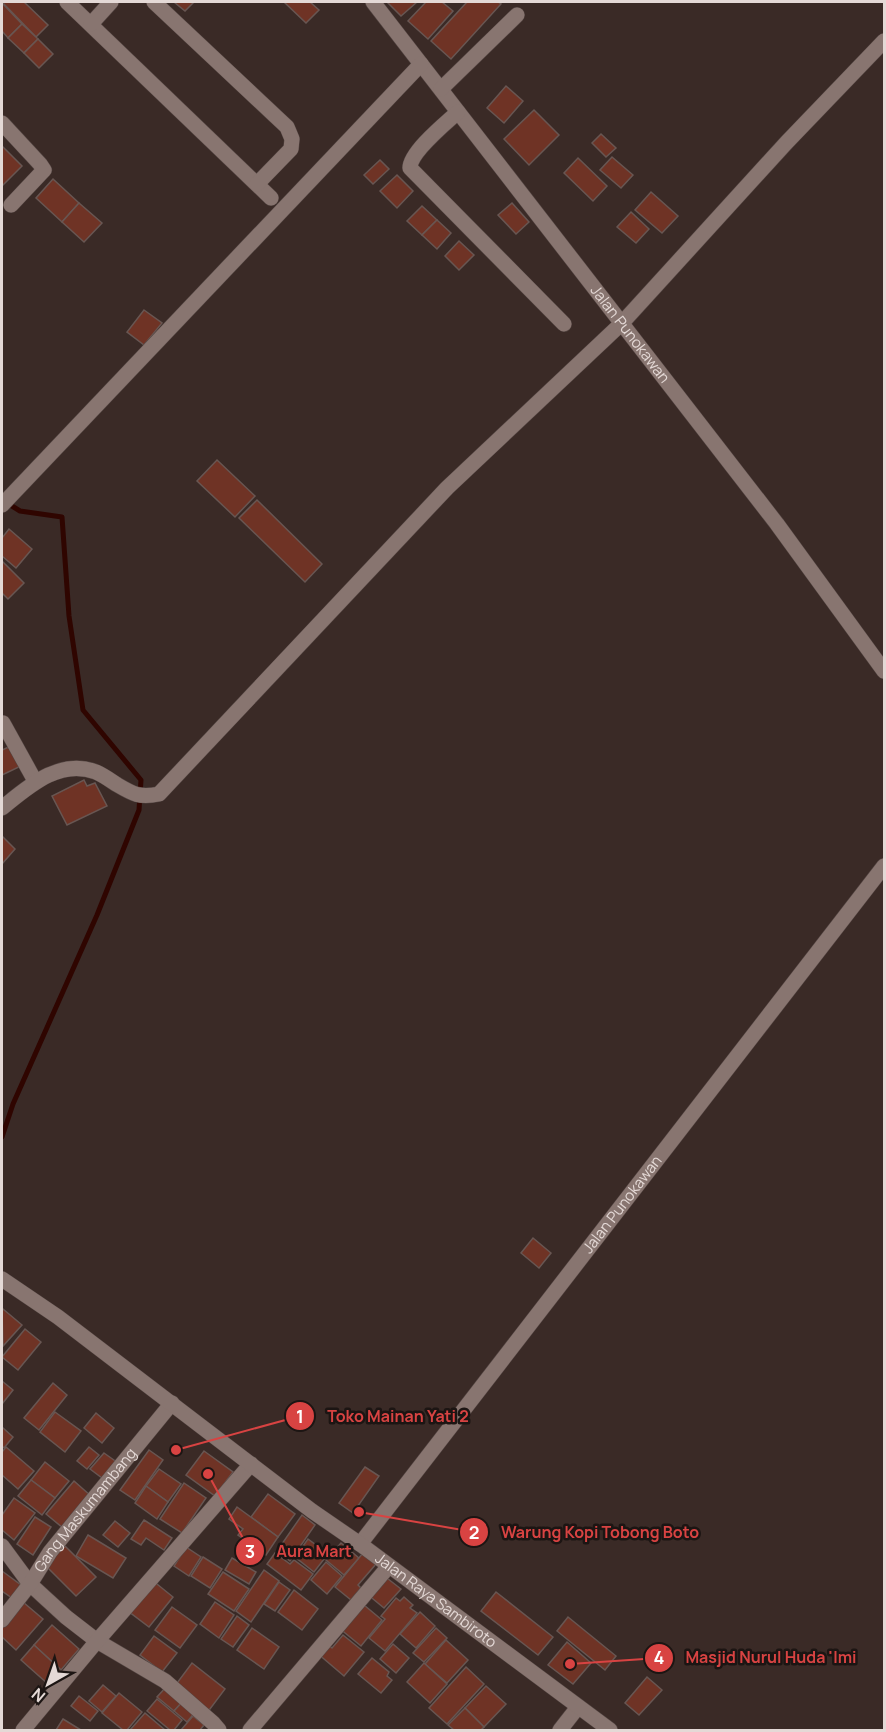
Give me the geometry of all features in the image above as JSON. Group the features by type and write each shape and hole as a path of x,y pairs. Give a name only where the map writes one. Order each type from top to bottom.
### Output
{"street":[{"path":"67,2 271,198"},
{"path":"91,24 111,2"},
{"path":"154,2 287,127 292,139 291,149 257,184"},
{"name":"Jalan Punokawan","path":"373,2 777,524 885,671"},
{"path":"441,89 517,15"},
{"path":"2,808 35,782 63,770 80,768 96,772 140,796 159,794 447,488 622,323 787,142 885,41"},
{"path":"6,500 421,64"},
{"path":"458,112 419,151 410,162 410,168 564,324"},
{"path":"2,123 44,170 11,205"},
{"path":"3,723 35,782"},
{"name":"Jalan Punokawan","path":"360,1544 885,866"},
{"name":"Jalan Raya Sambiroto","path":"2,1279 58,1317 250,1464 610,1731"},
{"name":"Gang Maskumambang","path":"2,1620 30,1584 50,1552 172,1403"},
{"path":"23,1731 97,1641 250,1464"},
{"path":"2,1546 30,1584 66,1617 97,1641 165,1681 219,1731"},
{"path":"250,1731 389,1566"},
{"path":"560,1731 578,1707"}],"building":[{"path":"2,2 24,2 48,25 36,37"},
{"path":"174,2 194,2 185,11"},
{"path":"284,2 310,2 319,10 306,23"},
{"path":"387,2 417,2 401,16"},
{"path":"426,2 442,2 453,11 428,39 408,21"},
{"path":"467,2 498,2 501,4 451,59 431,41"},
{"path":"2,3 22,24 8,38 2,31"},
{"path":"22,24 38,39 24,53 8,38"},
{"path":"38,39 53,54 39,68 24,53"},
{"path":"506,86 523,101 504,123 487,108"},
{"path":"534,110 559,135 529,165 504,139"},
{"path":"601,134 616,148 606,157 592,143"},
{"path":"2,146 22,166 2,186"},
{"path":"612,157 633,175 621,188 600,170"},
{"path":"578,158 607,186 593,201 564,173"},
{"path":"380,160 389,169 373,184 364,175"},
{"path":"397,175 413,191 397,208 380,191"},
{"path":"53,179 79,203 62,222 36,198"},
{"path":"651,192 678,216 662,233 635,210"},
{"path":"79,203 102,223 84,242 62,222"},
{"path":"512,203 529,222 516,234 498,215"},
{"path":"422,206 437,220 422,235 407,221"},
{"path":"631,212 649,229 636,243 617,227"},
{"path":"437,220 451,233 437,249 422,235"},
{"path":"459,241 474,255 459,270 445,256"},
{"path":"144,310 162,323 144,345 127,332"},
{"path":"217,460 255,496 235,517 197,481"},
{"path":"257,500 322,564 305,582 239,518"},
{"path":"9,529 32,549 16,568 2,556 2,538"},
{"path":"2,561 24,583 8,599 2,593"},
{"path":"11,746 21,766 2,775 2,750"},
{"path":"84,780 87,786 95,783 107,806 67,825 52,796"},
{"path":"2,836 15,849 2,864"},
{"path":"533,1238 551,1253 539,1268 521,1253"},
{"path":"3,1309 22,1325 3,1346 2,1311"},
{"path":"25,1329 41,1342 18,1370 2,1357"},
{"path":"2,1381 13,1390 2,1404"},
{"path":"53,1383 67,1395 39,1430 24,1418"},
{"path":"55,1412 81,1431 65,1452 40,1432"},
{"path":"96,1413 114,1428 102,1443 84,1428"},
{"path":"2,1427 13,1437 4,1448 2,1446"},
{"path":"6,1447 34,1471 18,1489 2,1475 2,1452"},
{"path":"89,1447 99,1455 87,1469 77,1461"},
{"path":"149,1450 163,1460 135,1500 120,1490"},
{"path":"204,1451 233,1472 215,1496 186,1475"},
{"path":"104,1453 121,1465 106,1481 90,1469"},
{"path":"45,1462 69,1481 55,1498 31,1480"},
{"path":"365,1467 379,1476 353,1513 339,1503"},
{"path":"159,1469 181,1484 168,1502 146,1486"},
{"path":"31,1480 55,1498 42,1515 18,1496"},
{"path":"74,1481 91,1496 63,1528 46,1514"},
{"path":"184,1483 206,1498 182,1533 160,1519"},
{"path":"146,1486 168,1502 157,1519 135,1503"},
{"path":"268,1494 295,1514 278,1537 251,1517"},
{"path":"14,1498 35,1513 14,1540 2,1530 2,1515"},
{"path":"237,1507 278,1537 266,1555 238,1535 243,1529 229,1519"},
{"path":"302,1515 315,1525 290,1561 277,1551"},
{"path":"35,1517 51,1527 33,1555 17,1544"},
{"path":"144,1520 172,1538 164,1550 146,1538 141,1545 131,1539"},
{"path":"115,1521 130,1533 118,1547 103,1535"},
{"path":"88,1535 126,1558 113,1578 76,1556"},
{"path":"308,1539 328,1554 314,1572 295,1557"},
{"path":"341,1543 359,1558 344,1575 326,1560"},
{"path":"65,1546 96,1577 76,1596 45,1565"},
{"path":"186,1547 201,1557 189,1576 174,1566"},
{"path":"275,1553 290,1564 294,1560 313,1574 301,1590 267,1564"},
{"path":"363,1553 376,1564 358,1585 361,1588 351,1600 335,1587"},
{"path":"203,1557 222,1569 210,1588 191,1576"},
{"path":"232,1558 256,1572 249,1584 225,1570"},
{"path":"326,1562 342,1576 327,1594 311,1580"},
{"path":"264,1570 279,1581 251,1622 236,1611"},
{"path":"2,1571 21,1585 12,1598 2,1591"},
{"path":"223,1572 249,1589 234,1611 208,1594"},
{"path":"383,1575 401,1589 384,1608 367,1594"},
{"path":"152,1580 173,1597 149,1627 128,1611"},
{"path":"279,1582 290,1590 275,1611 264,1604"},
{"path":"294,1590 318,1609 302,1630 278,1612"},
{"path":"496,1592 553,1637 538,1655 481,1611"},
{"path":"404,1597 413,1605 410,1608 417,1613 385,1651 369,1638 385,1619 381,1616 396,1598 400,1601"},
{"path":"23,1602 43,1619 16,1650 2,1637 2,1628"},
{"path":"215,1602 234,1615 219,1638 200,1624"},
{"path":"364,1605 382,1620 361,1646 339,1628"},
{"path":"172,1607 197,1625 180,1648 155,1630"},
{"path":"420,1612 435,1626 416,1648 400,1634"},
{"path":"237,1616 249,1625 233,1647 221,1639"},
{"path":"568,1617 616,1656 605,1670 557,1631"},
{"path":"52,1625 79,1649 61,1670 34,1645"},
{"path":"252,1628 279,1647 264,1669 237,1650"},
{"path":"436,1628 447,1638 424,1662 413,1653"},
{"path":"343,1635 364,1652 344,1676 317,1653 326,1643 332,1648"},
{"path":"154,1636 177,1653 162,1672 140,1655"},
{"path":"446,1640 468,1660 447,1683 425,1664"},
{"path":"567,1642 591,1663 573,1684 548,1665"},
{"path":"393,1644 409,1658 396,1673 380,1659"},
{"path":"34,1645 61,1670 48,1684 21,1660"},
{"path":"372,1658 389,1672 387,1676 392,1680 381,1693 358,1674"},
{"path":"192,1663 225,1689 207,1713 174,1687"},
{"path":"424,1663 447,1684 430,1703 407,1682"},
{"path":"466,1667 484,1684 447,1724 429,1708"},
{"path":"647,1677 662,1690 639,1715 625,1703"},
{"path":"103,1685 116,1696 102,1712 89,1701"},
{"path":"167,1686 184,1700 174,1711 157,1697"},
{"path":"486,1686 506,1704 484,1727 465,1708"},
{"path":"119,1693 142,1712 127,1730 123,1730 102,1713"},
{"path":"79,1696 98,1711 90,1721 71,1706"},
{"path":"157,1699 182,1720 174,1730 170,1730 147,1711"},
{"path":"184,1700 196,1711 187,1722 174,1711"},
{"path":"465,1708 484,1727 481,1730 454,1730 448,1725"},
{"path":"145,1713 165,1730 130,1730"},
{"path":"193,1716 204,1725 200,1730 181,1730"},
{"path":"63,1719 81,1730 56,1730"}],"waterway":[{"path":"2,1137 13,1104 97,915 139,810 141,780 83,710 69,616 62,517 20,511 7,503"}],"place":[{"name":"Toko Mainan Yati 2","path":"176,1450"},
{"name":"Aura Mart","path":"208,1474"},
{"name":"Warung Kopi Tobong Boto","path":"359,1512"},
{"name":"Masjid Nurul Huda 'lmi","path":"570,1664"}]}
